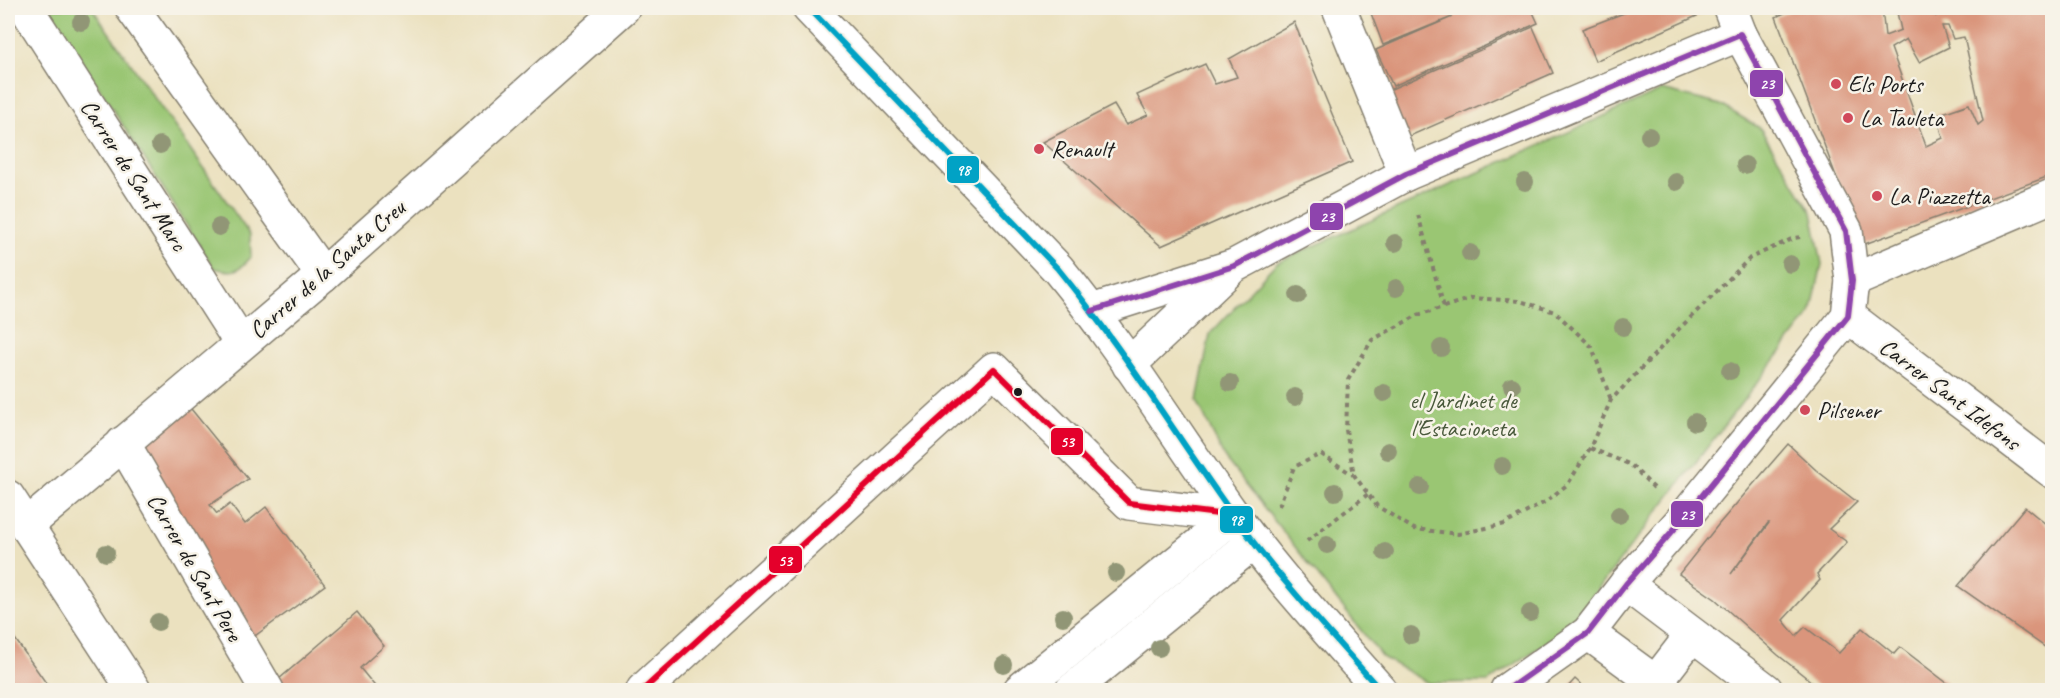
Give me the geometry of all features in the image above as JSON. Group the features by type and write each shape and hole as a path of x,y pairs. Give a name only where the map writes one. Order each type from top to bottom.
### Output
{"street":[{"name":"Carrer de Sant Marc","path":"26,8 242,343"},
{"path":"132,8 323,275"},
{"name":"Carrer de la Santa Creu","path":"26,526 323,275 623,8"},
{"path":"809,8 1058,269 1092,311 1234,516 1279,575 1380,690"},
{"path":"1339,8 1406,174"},
{"path":"1092,311 1234,266 1406,174 1735,21 1846,231 1852,281 1848,316 1588,633 1507,690"},
{"path":"1852,281 2052,196"},
{"path":"1129,365 1234,266"},
{"name":"Carrer Sant Idefons","path":"1848,316 2052,471"},
{"path":"643,690 994,369 1129,503 1234,516"},
{"name":"Carrer de Sant Pere","path":"123,443 267,690"},
{"path":"8,497 134,690"},
{"path":"1020,690 1234,516"},
{"path":"1072,690 1254,542"},
{"path":"1626,584 1767,690"},
{"path":"1588,633 1660,686 1692,635"}],"path":[{"path":"1406,174 1444,307"},
{"path":"1254,542 1275,521 1294,467 1321,454 1353,475 1377,506 1414,530 1458,534 1505,524 1545,502 1568,484 1590,448 1611,400 1750,258 1794,238 1846,231"},
{"path":"1353,475 1346,430 1348,380 1372,340 1418,315 1472,298 1520,301 1555,312 1592,347 1611,400"},
{"path":"1590,448 1630,465 1684,518"},
{"path":"1305,542 1368,494"}],"green space":[{"path":"48,8 92,8 250,235 251,257 239,269 226,271 214,268"},
{"name":"el Jardinet de l'Estacioneta","path":"1662,90 1721,105 1760,128 1812,212 1822,264 1811,313 1567,629 1488,682 1428,683 1382,657 1224,457 1197,401 1210,334 1276,263"}],"building":[{"path":"1369,8 1531,8 1538,23 1393,86 1376,50 1452,17 1383,45"},
{"path":"1637,8 1715,8 1595,61 1582,29"},
{"path":"1795,8 1882,8 1885,36 1901,30 1896,8 1936,8 1936,16 1945,8 2052,8 2052,175 1862,245 1776,17","holes":["1942,26 1948,26 1953,39 1964,37 1983,121 1978,125 1969,104 1937,115 1943,138 1926,146 1891,48 1906,39 1919,62 1949,47"]},
{"path":"1294,22 1352,162 1161,246 1043,142 1114,105 1126,125 1148,115 1137,95 1205,64 1215,84 1237,77 1229,59"},
{"path":"1533,27 1553,73 1403,139 1389,90"},
{"path":"187,404 248,479 210,505 217,514 230,504 245,524 266,507 325,585 241,646 132,442"},
{"path":"1788,444 1816,470 1857,502 1829,529 1847,542 1817,574 1820,580 1783,620 1796,636 1805,627 1839,653 1862,628 1894,654 1900,647 1956,690 1822,690 1778,655 1715,599 1679,574","holes":["1768,523 1769,523 1731,574"]},
{"path":"2025,507 2052,529 2052,652 1958,586"},
{"path":"357,612 384,646 360,668 378,690 273,690 271,686"},
{"path":"8,629 51,690 8,690"},
{"path":"1575,679 1587,690 1565,690"}],"transit line":[{"name":"98","path":"809,8 1058,269 1126,360 1250,538 1380,690"},
{"name":"23","path":"1092,311 1234,266 1406,174 1740,34 1846,231 1852,281 1848,316 1588,633 1507,690"},
{"name":"53","path":"643,690 994,369 1129,503 1234,516"}],"place":[{"name":"Els Ports","path":"1836,84"},
{"name":"La Tauleta","path":"1848,118"},
{"name":"Renault","path":"1039,149"},
{"name":"La Piazzetta","path":"1877,196"},
{"name":"Pilsener","path":"1805,410"}]}
